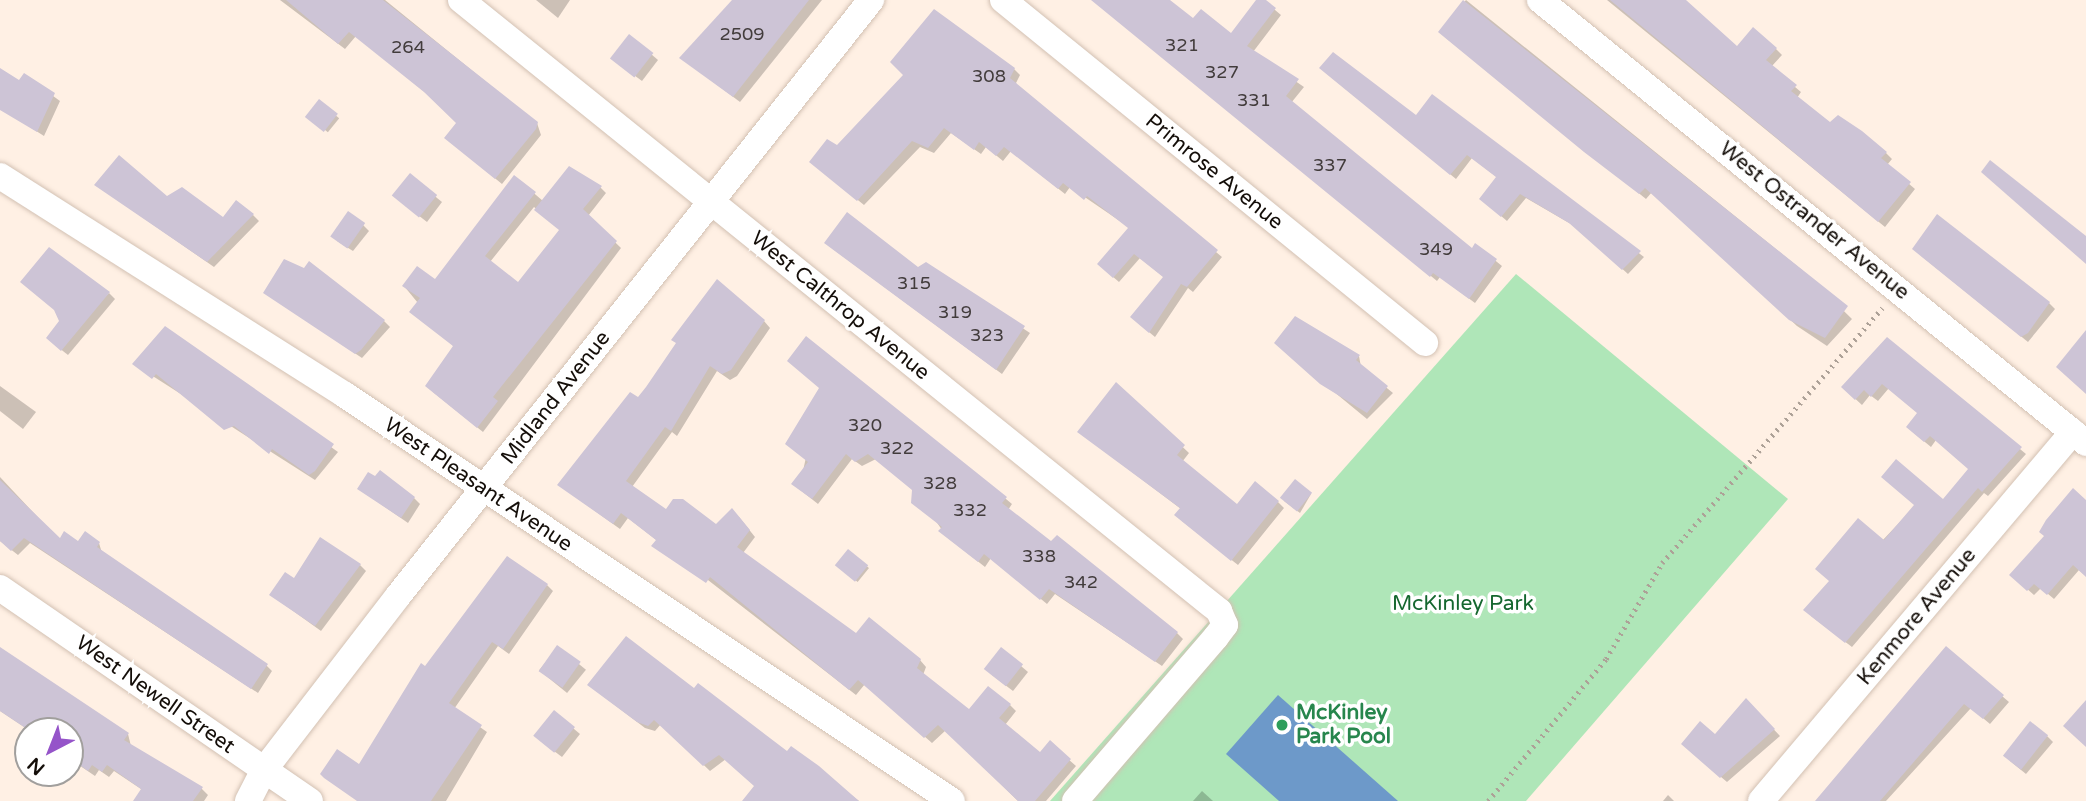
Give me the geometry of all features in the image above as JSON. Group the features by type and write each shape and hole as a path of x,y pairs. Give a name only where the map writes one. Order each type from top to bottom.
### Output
{"street":[{"name":"West Calthrop Avenue","path":"461,0 1219,611 1225,625 1216,637 1075,801"},
{"name":"Midland Avenue","path":"248,801 264,770 871,0"},
{"name":"Primrose Avenue","path":"1003,0 1425,343"},
{"name":"West Ostrander Avenue","path":"1540,0 2080,438"},
{"name":"West Pleasant Avenue","path":"0,177 484,489 951,801"},
{"name":"Kenmore Avenue","path":"1761,801 2080,438"},
{"name":"West Newell Street","path":"0,588 310,801"}],"path":[{"path":"1488,801 1606,659 1662,563 1899,289"}],"green space":[{"name":"McKinley Park","path":"1516,274 1788,499 1526,801 1050,801"}],"water":[{"name":"McKinley Park Pool","path":"1278,695 1398,801 1279,801 1226,754"}],"building":[{"path":"286,0 383,0 538,122 536,129 495,179 444,138 456,123 424,92 349,32 338,44"},
{"path":"732,0 809,0 733,97 679,58"},
{"path":"1091,0 1170,0 1193,18 1201,9 1231,33 1256,0 1266,0 1276,8 1247,46 1299,79 1286,96 1472,248 1475,243 1497,259 1469,299 1433,273 1430,277"},
{"path":"1463,0 1848,306 1825,338 1789,320 1645,188 1639,194 1438,32"},
{"path":"1610,0 1686,0 1737,46 1753,27 1777,48 1766,60 1797,85 1791,91 1830,122 1838,115 1862,131 1887,152 1881,158 1911,182 1878,222"},
{"path":"934,9 1015,68 1010,78 1218,250 1187,287 1181,284 1149,333 1130,317 1163,277 1134,254 1113,278 1097,264 1128,228 1087,196 1084,200 1063,183 1058,189 1004,147 996,156 979,142 974,150 944,128 928,148 912,141 857,201 809,162 827,139 837,145 903,75 890,62"},
{"path":"629,34 653,53 634,78 610,58"},
{"path":"1333,52 1416,115 1432,94 1641,251 1622,270 1569,223 1520,194 1501,217 1479,199 1496,177 1467,155 1450,175 1319,68"},
{"path":"0,68 19,80 24,73 55,93 37,132 0,110"},
{"path":"319,99 338,114 324,132 305,117"},
{"path":"119,155 167,196 182,187 223,217 236,200 254,214 207,262 94,185"},
{"path":"1990,160 2086,236 2086,264 1981,172"},
{"path":"569,166 602,186 583,209 617,241 493,397 498,401 477,428 425,386 453,346 409,312 420,298 402,286 417,266 435,279 514,175 536,192 485,256 518,282 559,230 534,210"},
{"path":"410,173 437,195 419,218 392,196"},
{"path":"348,211 365,223 347,248 330,236"},
{"path":"847,212 918,267 926,262 1025,326 996,370 824,243"},
{"path":"1937,214 2050,302 2028,333 2021,337 1912,249"},
{"path":"49,247 110,292 61,351 46,338 59,321 54,310 20,282"},
{"path":"284,259 304,268 309,261 385,320 361,350 355,354 263,293"},
{"path":"717,279 765,320 731,370 722,374 710,366 671,431 665,427 626,481 666,509 673,499 683,499 716,524 732,508 750,530 737,547 856,633 869,617 921,659 917,668 969,709 988,686 1011,704 999,718 1040,752 1050,740 1071,759 1035,801 1018,801 938,725 924,738 858,680 849,690 710,577 706,583 651,546 656,540 621,513 613,524 557,485 630,392 638,397 646,387 676,343 671,340"},
{"path":"1295,316 1360,355 1356,360 1388,386 1367,413 1320,384 1274,343"},
{"path":"165,326 334,444 315,471 309,475 272,449 269,454 234,426 224,430 156,374 152,379 132,364"},
{"path":"2086,330 2086,394 2056,367"},
{"path":"806,336 1007,497 1002,503 1051,541 1057,535 1178,632 1155,662 1049,589 1040,600 984,554 978,562 938,531 942,527 911,503 912,490 868,454 855,462 846,454 812,499 791,484 808,462 785,444 819,388 787,361"},
{"path":"1887,337 2022,447 1982,492 1978,488 1845,643 1803,610 1829,581 1815,569 1858,518 1884,540 1914,505 1881,477 1896,459 1943,499 1968,469 1930,436 1924,442 1906,427 1917,413 1882,384 1871,397 1864,390 1855,400 1841,387"},
{"path":"1116,382 1185,445 1177,455 1237,504 1255,481 1279,501 1231,561 1174,515 1180,508 1077,432"},
{"path":"380,470 415,497 401,518 357,489 368,472 375,476"},
{"path":"1295,479 1312,493 1297,511 1280,498"},
{"path":"0,480 60,538 64,531 78,541 85,531 100,542 97,547 268,664 251,689 24,538 11,551 0,541"},
{"path":"2073,488 2086,500 2086,577 2073,565 2047,595 2034,584 2027,591 2009,575 2044,536 2039,532 2046,520"},
{"path":"320,537 361,564 315,626 269,595 285,572 294,578"},
{"path":"848,549 868,565 855,582 835,565"},
{"path":"507,556 548,584 503,649 492,642 449,703 482,725 431,801 357,801 324,778 320,774 337,749 359,764 421,663 425,666"},
{"path":"626,636 694,688 698,683 787,751 791,746 859,801 742,801 754,786 719,755 703,766 654,720 648,726 637,722 587,685"},
{"path":"557,645 581,662 562,688 539,671"},
{"path":"1946,646 2004,695 1983,719 1964,704 1880,801 1815,801"},
{"path":"0,647 129,733 124,740 203,787 193,801 133,801 141,789 107,765 102,772 92,765 88,771 84,768 84,717 14,717 14,720 0,711"},
{"path":"1001,647 1023,664 1006,686 984,669"},
{"path":"1746,698 1775,729 1720,778 1681,744 1700,721 1715,734"},
{"path":"2086,700 2086,747 2063,726"},
{"path":"554,710 575,727 554,753 533,736"},
{"path":"2030,721 2048,735 2021,770 2003,756"}],"place":[{"name":"McKinley Park Pool","path":"1282,725"}]}
